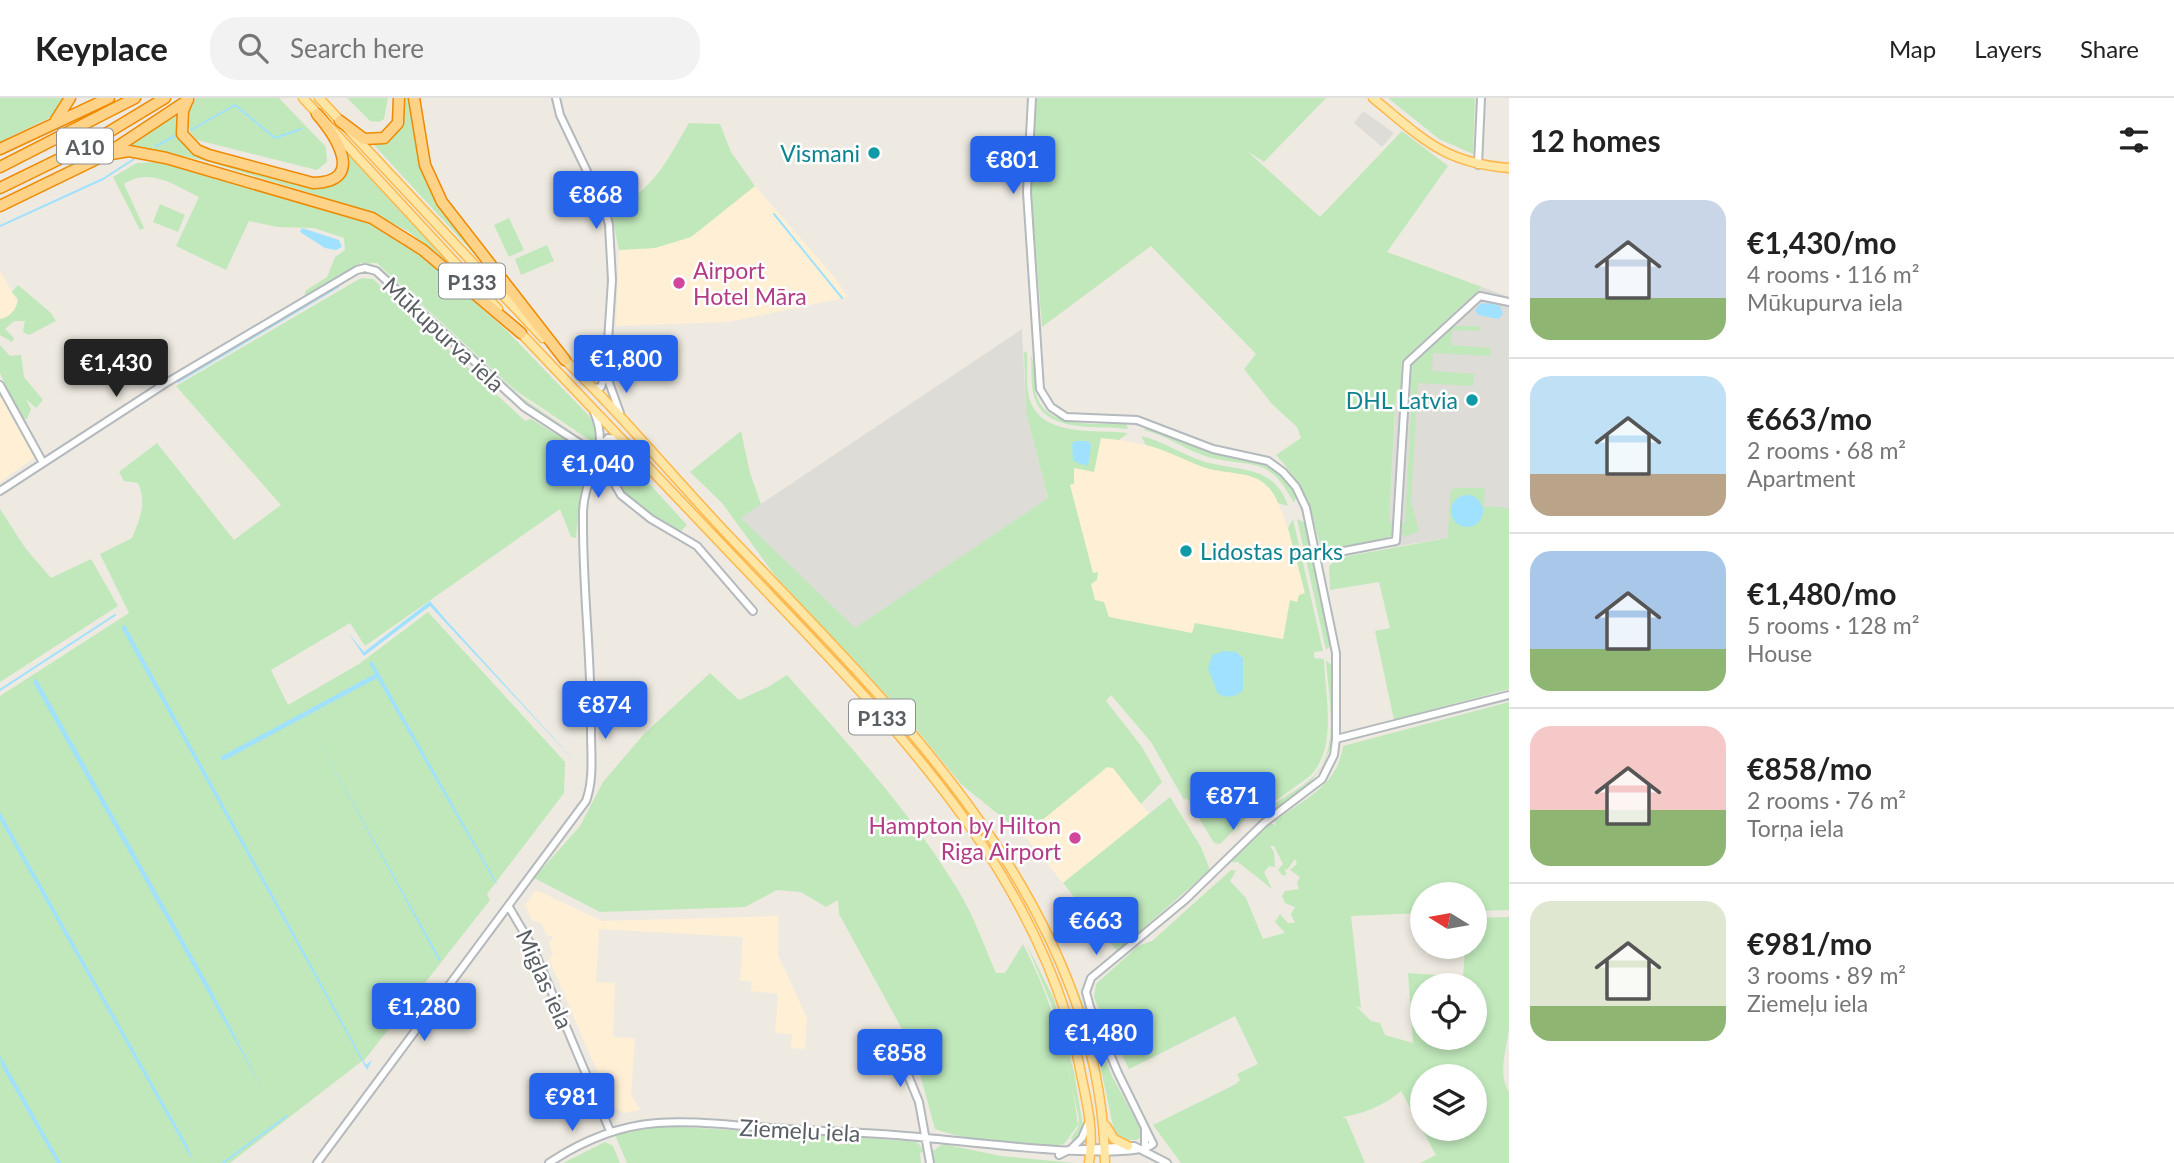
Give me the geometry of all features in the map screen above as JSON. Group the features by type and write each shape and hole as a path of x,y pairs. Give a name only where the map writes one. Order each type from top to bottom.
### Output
{"highway":[{"path":"38,132 59,118 70,98"},
{"path":"0,149 109,98"},
{"name":"A10","path":"0,167 135,98"},
{"name":"A10","path":"0,188 84,147 165,98"},
{"path":"340,121 364,138 384,138 398,123 399,98"},
{"path":"414,98 425,165 442,202 565,360"},
{"path":"189,99 183,111 182,134 197,150 313,183 328,181 338,174 344,158 335,136 317,114"},
{"path":"0,206 105,155 189,99"},
{"path":"105,155 129,152 166,158 372,218 417,245 521,333"}],"main road":[{"name":"P133","path":"303,98 593,410 851,681 922,764 974,832 1018,904 1049,969 1075,1047 1090,1119 1090,1156"},
{"name":"P133","path":"319,98 905,725 996,846 1037,915 1073,997 1091,1051 1104,1123 1105,1156"},
{"path":"1373,98 1438,150 1478,165 1509,168"},
{"path":"1104,1123 1114,1139 1128,1146"}],"street":[{"path":"555,98 560,115 605,209 609,225 612,280 606,372 609,390 626,425"},
{"path":"1032,98 1027,192 1040,389 1044,399 1066,417 1137,420 1213,449 1268,461 1283,472 1303,499 1318,556 1336,653 1336,739 1334,755 1322,779 1264,823 1185,900 1091,978 1086,992 1090,1007 1146,1127 1145,1152"},
{"path":"1478,165 1481,98"},
{"name":"Mūkupurva iela","path":"0,491 42,461 204,360 357,270 365,268 376,271 524,407 599,456"},
{"path":"1318,556 1396,541 1407,363 1480,296 1509,302"},
{"path":"592,388 601,387 606,372"},
{"path":"0,385 42,461"},
{"path":"317,1163 580,812 590,791 592,689 583,512 601,445 601,428 593,410"},
{"path":"601,445 608,438 623,440"},
{"path":"599,456 621,495 651,519 697,546 753,611"},
{"path":"1336,739 1509,695"},
{"name":"Miglas iela","path":"509,907 533,948 610,1131"},
{"path":"891,1034 911,1077 927,1138 930,1163"},
{"path":"1069,1150 1082,1138 1090,1119"},
{"name":"Ziemeļu iela","path":"549,1163 585,1141 610,1131 654,1123 680,1122 927,1138 1006,1152 1090,1156"},
{"path":"1105,1156 1128,1146 1140,1147 1167,1163"},
{"name":"Ziemeļu iela","path":"1059,1155 1069,1150 1090,1156"},
{"path":"1119,1161 1145,1152"},
{"path":"1090,1156 1126,1157"}],"shaded area":[{"path":"1363,111 1394,133 1382,147 1354,123"},
{"path":"755,186 835,278 848,297 728,322 616,326 619,250 655,248 691,237"},
{"path":"0,271 23,312 0,326"},
{"path":"1482,287 1509,297 1509,528 1392,547 1389,522 1397,381 1401,362"},
{"path":"1022,329 1026,412 1048,498 855,629 740,518"},
{"path":"0,394 35,457 0,482"},
{"path":"1064,437 1110,438 1160,448 1202,466 1251,474 1260,479 1274,492 1296,550 1305,593 1302,594 1308,636 1302,637 1302,641 1277,646 1099,619 1069,486"},
{"path":"1108,767 1113,768 1149,814 1063,883 1024,835"},
{"path":"536,890 602,921 778,916 778,955 807,1018 805,1049 791,1048 792,1034 775,1033 778,994 751,991 752,982 740,980 743,937 599,929 596,982 615,983 613,1037 635,1038 631,1095 640,1110 624,1113 612,1106 549,959 553,955 549,941 553,940 552,936 547,936 541,923 532,920 525,905"}],"green space":[{"path":"0,98 66,98 57,114 0,142"},
{"path":"196,98 279,98 326,147 327,162 317,170 197,140 190,132 186,118"},
{"path":"347,98 388,98 384,119 379,122 370,121"},
{"path":"403,98 408,98 427,182 436,200 480,260 373,144 390,138 399,129 403,116"},
{"path":"1035,98 1326,98 1264,162 1247,151 1320,217 1402,131 1448,166 1387,252 1482,287 1401,362 1401,391 1396,391 1389,522 1394,523 1392,535 1386,539 1328,549 1320,545 1304,497 1293,476 1276,455 1301,438 1297,427 1272,404 1244,369 1256,354 1151,246 1042,327 1031,194"},
{"path":"1388,98 1475,98 1473,154 1439,139"},
{"path":"178,112 178,128 186,145 308,187 324,186 335,180 349,155 465,278 408,231 366,210 202,160 128,145"},
{"path":"689,123 720,124 731,152 755,186 691,237 655,248 619,250 611,211 638,193 658,174"},
{"path":"163,162 346,213 378,226 417,250 506,330 593,420 597,438 594,443 515,390 377,263 361,263 305,296 305,291 327,277 335,257 345,250 344,238 314,228 277,227 249,221 226,270 176,246 199,197 153,177 134,179 124,184 144,228 140,230 113,177 137,163"},
{"path":"160,204 185,215 178,232 153,222"},
{"path":"509,218 524,250 509,257 494,225"},
{"path":"547,245 554,261 521,275 515,259"},
{"path":"369,263 380,267 521,397 590,444 508,390 378,269 370,265 360,265"},
{"path":"361,278 373,279 525,421 531,419 590,455 580,496 576,538 571,537 560,509 365,646 350,623 271,670 288,705 359,664 428,612 565,762 564,793 487,894 490,900 366,1058 230,1163 0,1163 0,696 129,613 100,554 132,538 141,511 141,491 138,483 124,481 119,472 157,443 234,540 281,505 176,386"},
{"path":"18,285 51,313 56,321 29,335 23,332 25,321 14,321 5,329 14,338 12,342 0,335 0,319 10,314 16,306 18,299 12,292"},
{"path":"1480,326 1481,331 1452,330 1451,345 1491,348 1490,356 1433,353 1432,371 1474,374 1473,386 1418,383 1411,501 1419,531 1405,537 1400,532 1400,523 1405,523 1412,390 1408,389 1408,367 1448,328"},
{"path":"0,345 10,356 21,355 24,377 43,400 36,408 26,399 31,409 27,419 21,418 0,373"},
{"path":"1024,351 1027,353 1027,385 1031,403 1038,414 1048,422 1074,430 1128,433 1119,440 1101,438 1094,472 1074,468 1074,484 1070,485 1093,573 1098,572 1097,580 1091,584 1095,600 1104,602 1109,617 1192,633 1195,623 1283,639 1290,600 1297,602 1299,595 1305,593 1288,528 1293,519 1323,651 1314,652 1314,658 1324,659 1328,721 1324,751 1310,776 1259,813 1253,806 1245,811 1247,817 1220,844 1214,843 1187,798 1184,800 1151,742 1111,695 1106,701 1142,747 1162,782 1141,804 1113,768 1107,767 1024,835 962,785 903,713 776,577 722,503 690,472 741,431 750,473 761,504 741,518 855,628 1048,498 1026,412"},
{"path":"1031,356 1036,394 1041,406 1050,414 1088,424 1126,424 1128,429 1076,426 1051,418 1041,410 1033,394"},
{"path":"1148,427 1216,453 1265,462 1280,474 1297,494 1294,503 1275,476 1266,469 1205,456 1144,430"},
{"path":"1141,436 1202,461 1264,476 1282,492 1288,506 1278,503 1265,484 1256,478 1203,467 1146,445"},
{"path":"608,442 612,443 687,525 679,533 654,518 623,491 608,468 603,454"},
{"path":"1454,488 1485,488 1484,506 1509,508 1509,689 1394,720 1375,631 1390,628 1379,582 1330,590 1329,566 1337,558 1448,538 1450,492"},
{"path":"0,509 26,549 51,578 91,559 118,606 0,682"},
{"path":"1297,519 1307,524 1330,638 1331,645 1326,650"},
{"path":"1326,660 1332,666 1333,719 1329,750 1322,765 1330,738"},
{"path":"710,673 739,700 787,675 920,833 969,910 996,973 1005,973 1023,944 1051,1009 1070,1078 1078,1125 1064,1144 1036,1146 1000,1143 935,1129 919,1071 902,1029 839,914 838,900 826,907 801,892 777,890 745,907 600,912 534,878 580,826 603,782 644,734"},
{"path":"1509,702 1509,910 1488,911 1488,882 1410,882 1410,914 1351,916 1361,1008 1356,1006 1371,1021 1380,1023 1385,1035 1410,1042 1410,1050 1487,1050 1487,973 1463,973 1464,959 1488,959 1488,918 1509,917 1509,1028 1503,1069 1505,1085 1509,1092 1509,1163 1420,1163 1436,1155 1428,1141 1487,1141 1487,1064 1410,1064 1410,1107 1401,1091 1373,1108 1341,1117 1346,1118 1365,1163 1181,1163 1153,1125 1236,1084 1240,1080 1237,1074 1258,1064 1235,1016 1129,1069 1094,998 1096,984 1138,946 1152,941 1231,870 1236,871 1230,881 1246,898 1263,939 1285,933 1275,922 1280,914 1288,923 1295,923 1291,914 1295,907 1285,903 1282,896 1285,891 1299,889 1297,883 1300,877 1290,870 1297,864 1295,859 1287,870 1284,869 1287,874 1283,876 1278,870 1283,864 1274,846 1270,846 1274,852 1275,867 1269,866 1264,872 1272,889 1238,862 1230,862 1257,833 1271,823 1276,826 1275,821 1327,782 1340,760 1343,746"},
{"path":"1319,770 1313,778 1299,792 1261,816 1307,782"},
{"path":"1170,797 1201,847 1210,870 1117,951 1063,883"},
{"path":"1026,943 1054,999 1074,1072 1083,1126 1074,1143 1071,1138 1078,1128 1079,1119 1056,1016"},
{"path":"1071,974 1112,1076 1143,1135 1137,1140 1121,1140 1115,1135 1095,1041"},
{"path":"661,1126 833,1136 835,1145 844,1144 848,1137 911,1141 918,1143 924,1151 920,1153 921,1163 627,1163 615,1135"},
{"path":"605,1142 613,1146 620,1163 563,1163"},
{"path":"943,1144 1001,1156 1075,1163 933,1163 933,1151"}],"water":[{"path":"302,228 339,240 342,247 336,250 325,248 300,232"},
{"path":"1480,304 1500,306 1503,314 1498,319 1478,315 1475,310"},
{"path":"1075,441 1088,441 1091,445 1088,466 1073,461 1072,444"},
{"path":"1467,495 1478,500 1483,511 1478,522 1467,527 1456,522 1451,511 1456,500"},
{"path":"430,601 582,769 430,606 364,656 348,633 364,652"},
{"path":"125,625 366,1065 372,1060 367,1070 121,627"},
{"path":"1225,651 1236,652 1243,658 1243,690 1237,695 1218,694 1208,669 1212,655"},
{"path":"372,661 496,884 377,678 223,761 220,757 375,674 369,663"},
{"path":"36,678 208,984 263,1090 33,682"},
{"path":"309,724 441,960 439,961"},
{"path":"0,812 187,1145 194,1163 0,820"},
{"path":"0,1055 61,1163 57,1163 1,1065"}],"waterway":[{"path":"191,130 235,105 275,138 301,129"},
{"path":"156,146 175,136"},
{"path":"0,226 103,179 134,159"},
{"path":"774,214 842,298"},
{"path":"178,382 338,287"},
{"path":"0,690 115,615"},
{"path":"223,1163 287,1116"}],"place":[{"name":"Vismani","path":"874,153"},
{"name":"Airport Hotel Māra","path":"679,283"},
{"name":"DHL Latvia","path":"1472,400"},
{"name":"Lidostas parks","path":"1186,551"},
{"name":"Hampton by Hilton Riga Airport","path":"1075,838"}]}
